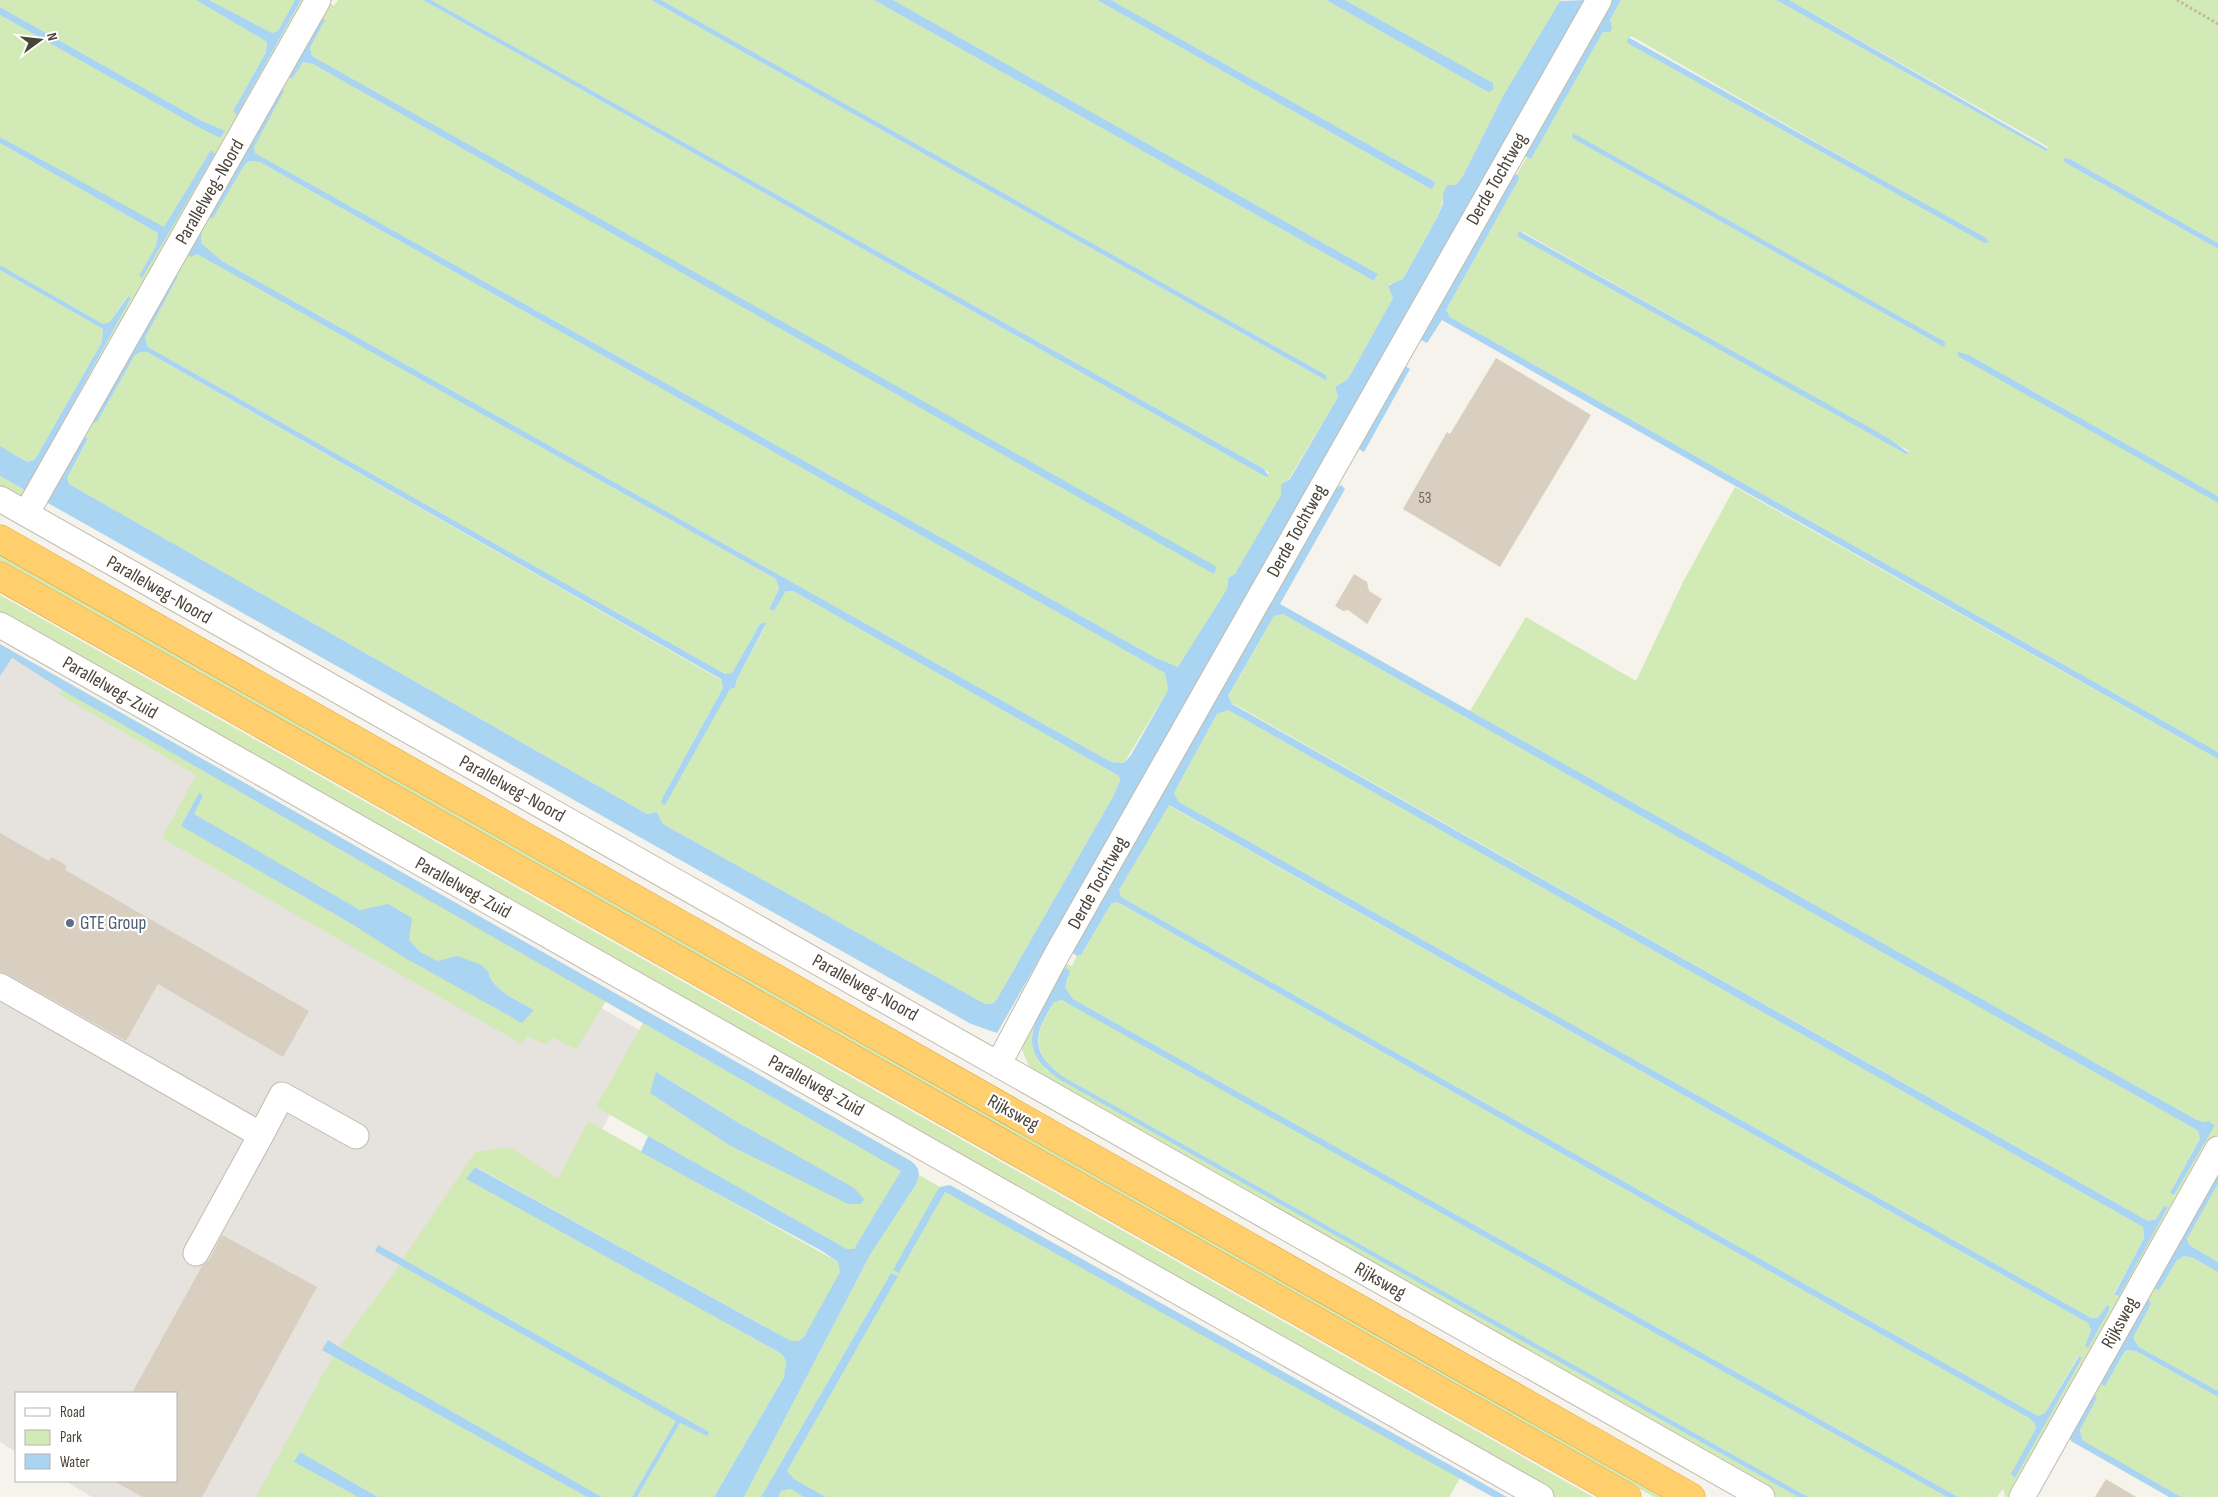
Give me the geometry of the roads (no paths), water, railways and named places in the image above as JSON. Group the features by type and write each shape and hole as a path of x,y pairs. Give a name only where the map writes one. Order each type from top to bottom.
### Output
{"highway":[{"name":"Rijksweg","path":"0,539 1691,1497"},
{"name":"Rijksweg","path":"0,576 1627,1497"}],"street":[{"name":"Parallelweg-Noord","path":"28,509 318,0"},
{"name":"Derde Tochtweg","path":"999,1063 1067,937 1599,0"},
{"name":"Parallelweg-Noord","path":"0,499 28,509 999,1063"},
{"name":"Parallelweg-Zuid","path":"0,626 1541,1497"},
{"path":"0,986 261,1135"},
{"name":"Rijksweg","path":"999,1063 1762,1497"},
{"path":"196,1254 282,1095 356,1136"},
{"name":"Rijksweg","path":"2022,1497 2218,1149"}],"water":[{"path":"196,0 209,0 272,33 278,31 295,0 301,0 237,115 233,111 266,52 267,42"},
{"path":"423,0 431,0 1264,469 1269,476 1266,477"},
{"path":"651,0 661,0 1326,375 1327,379 1325,380"},
{"path":"874,0 893,0 1378,274 1374,281"},
{"path":"1097,0 1111,0 1435,182 1434,186 1431,189"},
{"path":"1326,0 1345,0 1493,83 1493,90 1488,92"},
{"path":"1587,0 997,1033 971,1024 0,476 0,446 27,462 34,460 102,342 103,329 0,270 0,265 103,324 110,322 128,296 131,298 39,466 85,437 88,439 67,478 69,484 647,814 657,812 663,824 985,1004 992,1004 997,999 1114,795 1120,780 1119,776 793,591 786,591 774,611 769,609 779,589 776,579 197,254 191,257 187,254 199,233 202,233 201,243 222,261 1111,762 1124,763 1131,755 1168,690 1165,673 260,162 249,161 245,164 213,218 208,217 281,88 284,91 254,147 255,153 1156,658 1178,667 1227,589 1228,578 1235,574 1281,495 1281,484 1290,479 1338,397 1335,387 1348,379 1393,298 1388,286 1403,279 1438,216 1447,185 1456,185 1463,176 1503,96 1560,1"},
{"path":"1611,0 1621,0 1610,20 1612,27 1610,32 1603,32 1531,159 1524,156"},
{"path":"1776,0 1789,0 2048,149 2046,151"},
{"path":"0,7 202,121 225,131 220,138 198,127 0,15"},
{"path":"321,16 325,20 310,48 312,56 1217,567 1214,574 313,64 303,62 292,79 287,76"},
{"path":"1628,37 1986,238 1989,242 1984,243 1627,43"},
{"path":"1573,133 1945,342 1944,347 1572,138"},
{"path":"0,137 164,227 211,150 215,154 142,278 139,276 156,246 158,233 0,143"},
{"path":"2064,158 2070,159 2218,243 2218,249 2064,162"},
{"path":"1512,174 1518,175 1519,179 1446,310 1450,317 2218,752 2218,759 1442,320 1427,343 1419,339"},
{"path":"1519,231 1888,438 1909,453 1906,454 1517,236"},
{"path":"174,273 178,276 145,338 148,347 725,674 732,673 760,624 767,622 737,679 735,688 730,689 665,805 661,802 664,795 723,688 721,679 147,352 135,355 97,422 92,423"},
{"path":"1958,352 1969,355 2218,496 2218,503 1958,356"},
{"path":"1405,366 1410,369 1364,452 1359,449 1386,396"},
{"path":"1341,485 1345,489 1280,604 2195,1119 2203,1122 2209,1121 2215,1125 2174,1195 2170,1193 2200,1139 2198,1131 1283,614 1274,616 1228,696 1232,704 2148,1221 2156,1219 2164,1206 2168,1207 2119,1296 2114,1295 2144,1238 2143,1227 1228,710 1217,714 1174,793 1179,802 2091,1318 2098,1318 2107,1305 2109,1306 2109,1310 2088,1348 2085,1346 2091,1330 2088,1323 1169,805 1119,890 1121,897 2038,1416 2045,1413 2079,1356 2082,1358 2015,1478 2011,1474 2036,1428 2034,1422 2029,1418 1123,905 1117,902 1111,904 1081,955 1077,956 1073,953 1073,948 1333,491"},
{"path":"0,644 911,1161 917,1167 919,1172 915,1186 870,1255 744,1497 714,1497 784,1377 786,1361 782,1354 466,1179 475,1167 791,1341 798,1341 804,1337 840,1272 838,1262 822,1251 641,1152 648,1136 847,1249 854,1249 901,1171 64,691 12,658 0,676"},
{"path":"199,793 203,796 194,814 360,910 388,904 412,918 409,940 420,952 437,961 458,956 481,965 488,971 494,984 513,999 534,1010 522,1023 405,958 352,924 181,826"},
{"path":"1065,968 1070,971 1065,987 1073,999 1958,1497 1947,1497 1062,1000 1054,1002 1047,1013 1039,1033 1038,1042 1044,1058 1062,1076 1808,1497 1798,1497 1059,1079 1039,1060 1032,1041 1036,1020 1041,1008 1057,977"},
{"path":"656,1072 739,1123 854,1188 864,1199 861,1204 848,1204 729,1145 650,1093"},
{"path":"2218,1171 2218,1184 2187,1239 2189,1245 2218,1262 2218,1272 2193,1258 2184,1256 2177,1260 2159,1290 2153,1287"},
{"path":"950,1185 1507,1497 1493,1497 945,1192 899,1273 893,1270 937,1191 940,1187"},
{"path":"378,1245 709,1432 707,1436 680,1423 637,1497 632,1497 676,1421 375,1251"},
{"path":"891,1273 898,1276 787,1471 794,1479 826,1497 804,1497 790,1489 781,1491 778,1497 761,1497"},
{"path":"2149,1300 2151,1304 2133,1338 2139,1347 2218,1391 2218,1397 2136,1351 2127,1350 2105,1386 2101,1384 2102,1377 2145,1301"},
{"path":"328,1340 602,1497 587,1497 322,1350"},
{"path":"2094,1395 2097,1398 2080,1430 2082,1440 2181,1497 2169,1497 2071,1441 2070,1437"},
{"path":"300,1452 378,1497 358,1497 294,1462"}],"place":[{"name":"GTE Group","path":"70,923"}]}
